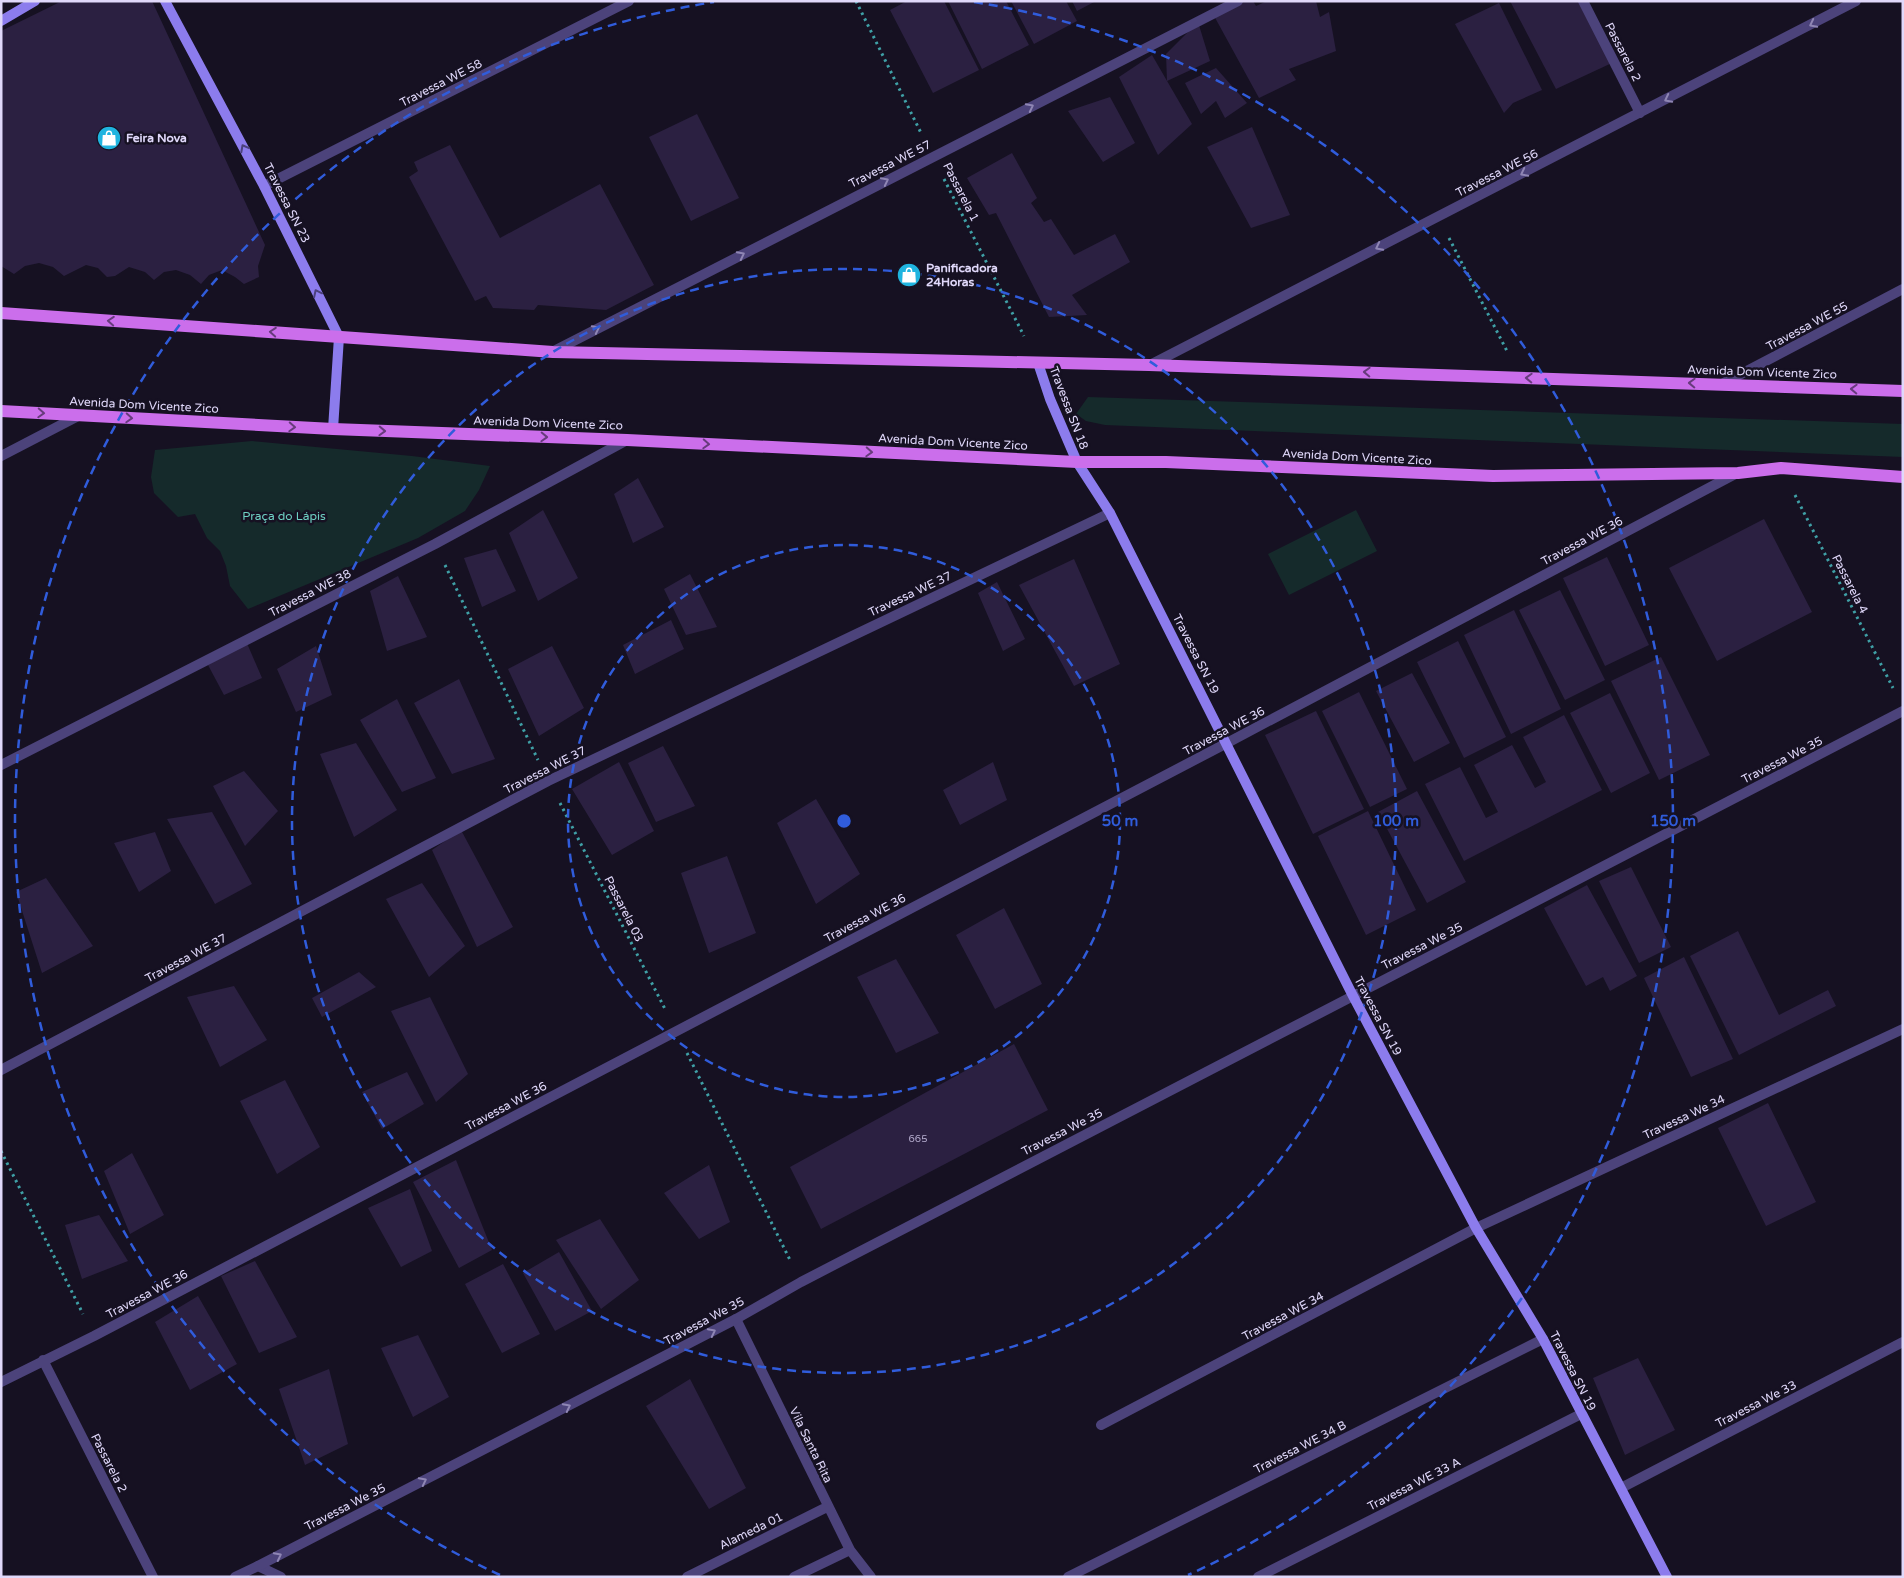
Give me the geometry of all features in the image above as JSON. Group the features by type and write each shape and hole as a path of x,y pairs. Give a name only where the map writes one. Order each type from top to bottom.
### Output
{"main road":[{"path":"1,21 35,1"},
{"name":"Travessa SN 23","path":"166,1 264,186 339,337"},
{"name":"Avenida Dom Vicente Zico","path":"1,313 553,352 1149,365 1903,391"},
{"path":"333,429 339,337"},
{"name":"Travessa SN 18","path":"1038,363 1050,399 1077,462"},
{"name":"Avenida Dom Vicente Zico","path":"1,411 333,429 627,440 1077,462 1166,462 1493,476 1738,473 1781,468 1903,477"},
{"name":"Travessa SN 19","path":"1077,462 1110,513 1353,996 1476,1228 1543,1339 1667,1577"}],"street":[{"name":"Travessa WE 58","path":"264,186 629,1"},
{"name":"Travessa WE 57","path":"553,352 932,156 1238,1"},
{"name":"Passarela 2","path":"1583,1 1640,113"},
{"name":"Travessa WE 56","path":"1149,365 1856,1"},
{"name":"Travessa WE 55","path":"1722,384 1903,289"},
{"path":"1,456 81,415"},
{"name":"Travessa WE 38","path":"1,765 435,544 627,440"},
{"name":"Travessa WE 36","path":"1,1382 94,1336 1227,743 1738,473"},
{"name":"Travessa WE 37","path":"1,1070 548,781 1110,513"},
{"name":"Travessa We 35","path":"234,1577 736,1320 800,1282 1903,711"},
{"name":"Travessa We 34","path":"1476,1228 1903,1029"},
{"name":"Travessa WE 34","path":"1101,1425 1476,1228"},
{"name":"Vila Santa Rita","path":"736,1320 827,1507 850,1550 871,1577"},
{"name":"Travessa WE 34 B","path":"1068,1577 1543,1339"},
{"name":"Travessa We 33","path":"1621,1488 1903,1342"},
{"name":"Passarela 2","path":"43,1360 153,1577"},
{"name":"Travessa WE 33 A","path":"1258,1577 1581,1414"},
{"name":"Alameda 01","path":"687,1577 827,1507"},
{"path":"794,1577 850,1550"},
{"path":"258,1566 281,1577"}],"path":[{"name":"Passarela 1","path":"856,1 932,156 1038,363"},
{"path":"1438,217 1521,378"},
{"name":"Passarela 4","path":"1781,468 1894,690"},
{"name":"Passarela 03","path":"435,544 548,781 676,1030 800,1282"},
{"path":"1,1151 94,1336"}],"green space":[{"path":"1088,397 1903,424 1903,457 1105,425 1086,421 1076,414"},
{"name":"Praça do Lápis","path":"252,441 412,456 490,466 479,490 465,511 418,538 248,609 230,586 226,566 220,551 207,538 195,514 178,517 154,493 151,477 155,450"},
{"path":"1356,510 1377,551 1289,595 1268,554"}],"building":[{"name":"Feira Nova","path":"62,1 152,1 265,245 258,266 259,277 244,284 222,270 209,275 201,284 190,275 176,270 164,272 154,280 145,272 129,267 115,276 107,277 98,268 86,265 64,276 53,267 39,263 25,266 14,274 1,266 1,31"},
{"path":"907,1 944,1 979,70 933,93 890,10"},
{"path":"948,1 1006,1 1029,45 982,69"},
{"path":"1011,1 1066,1 1077,21 1034,44"},
{"path":"1072,1 1096,1 1077,11"},
{"path":"1238,1 1253,1 1256,6 1267,1 1316,1 1320,17 1329,12 1336,51 1289,69 1296,80 1259,98 1213,14"},
{"path":"1510,1 1578,1 1614,62 1556,89"},
{"path":"1499,3 1542,90 1513,103 1504,113 1455,24"},
{"path":"1198,22 1210,61 1167,81 1166,54"},
{"path":"1152,55 1192,124 1158,155 1119,77"},
{"path":"1216,68 1247,103 1225,118 1216,101 1201,114 1185,83"},
{"path":"1110,97 1135,143 1103,162 1068,111"},
{"path":"697,114 739,198 691,221 649,137"},
{"path":"1252,127 1290,215 1251,228 1207,147"},
{"path":"450,145 500,238 600,184 654,285 606,310 538,305 534,310 493,308 486,296 475,301 409,177 418,171 414,162"},
{"path":"1012,153 1037,198 1031,203 1044,222 1051,219 1074,255 1115,234 1130,262 1072,295 1087,315 1049,317 996,213 989,215 967,178"},
{"path":"638,478 664,527 633,543 614,494"},
{"path":"543,510 578,578 538,601 509,533"},
{"path":"1764,519 1812,612 1717,661 1669,568"},
{"path":"496,549 516,591 482,607 464,558"},
{"path":"1607,557 1649,645 1605,666 1563,578"},
{"path":"1074,559 1120,664 1074,686 1019,585"},
{"path":"690,574 717,627 686,635 664,589"},
{"path":"398,576 427,637 387,651 370,591"},
{"path":"997,582 1025,639 1003,651 978,593"},
{"path":"1560,590 1605,680 1565,700 1519,610"},
{"path":"1514,610 1561,709 1511,734 1464,635"},
{"path":"671,620 684,649 635,674 623,645"},
{"path":"246,641 262,678 224,695 208,665"},
{"path":"1458,641 1506,737 1464,758 1417,662"},
{"path":"316,646 332,695 296,712 277,669"},
{"path":"552,646 584,708 539,736 508,669"},
{"path":"1661,657 1710,755 1659,780 1611,681"},
{"path":"1412,673 1450,743 1414,762 1376,691"},
{"path":"459,679 495,759 452,774 414,703"},
{"path":"1359,692 1407,789 1370,807 1322,711"},
{"path":"1610,693 1650,773 1611,793 1570,713"},
{"path":"397,699 436,778 402,792 360,720"},
{"path":"1316,711 1364,809 1313,834 1265,735"},
{"path":"1564,715 1602,790 1464,861 1425,784 1460,767 1486,818 1498,812 1474,765 1512,745 1535,788 1546,782 1523,737"},
{"path":"356,743 397,810 354,837 320,754"},
{"path":"663,746 695,806 656,822 628,763"},
{"path":"619,762 654,831 612,855 572,789"},
{"path":"993,762 1007,800 960,825 943,790"},
{"path":"244,771 278,811 245,846 213,786"},
{"path":"1417,791 1466,882 1427,903 1378,812"},
{"path":"816,799 860,874 816,904 777,823"},
{"path":"1368,811 1416,910 1366,935 1318,836"},
{"path":"212,812 252,884 215,904 167,819"},
{"path":"461,830 513,927 477,947 432,850"},
{"path":"155,832 171,871 139,892 114,843"},
{"path":"727,856 756,933 709,953 681,873"},
{"path":"1631,867 1671,947 1639,963 1599,881"},
{"path":"46,878 93,946 42,973 16,892"},
{"path":"422,883 465,946 429,977 386,899"},
{"path":"1587,885 1637,976 1610,991 1603,977 1586,986 1544,908"},
{"path":"1004,908 1042,984 995,1009 956,935"},
{"path":"1738,931 1779,1015 1828,990 1836,1006 1739,1055 1690,956"},
{"path":"1684,957 1733,1059 1691,1077 1644,978"},
{"path":"896,959 939,1033 896,1053 857,977"},
{"path":"359,972 376,987 322,1017 312,998"},
{"path":"234,986 267,1040 220,1067 187,997"},
{"path":"430,997 468,1074 436,1102 391,1011"},
{"path":"1014,1044 1048,1110 821,1229 790,1167"},
{"path":"407,1072 424,1104 382,1129 362,1092"},
{"path":"285,1080 320,1147 277,1174 240,1101"},
{"path":"1768,1103 1816,1202 1766,1226 1718,1128"},
{"path":"132,1153 164,1215 130,1234 104,1171"},
{"path":"456,1160 492,1250 459,1268 413,1182"},
{"path":"709,1165 730,1222 699,1239 664,1193"},
{"path":"410,1189 432,1251 401,1267 368,1208"},
{"path":"99,1215 128,1261 82,1279 65,1225"},
{"path":"600,1219 639,1280 601,1309 556,1240"},
{"path":"559,1252 592,1311 555,1331 523,1273"},
{"path":"255,1261 297,1337 259,1353 221,1276"},
{"path":"503,1264 540,1334 502,1353 465,1284"},
{"path":"198,1296 237,1364 190,1390 155,1322"},
{"path":"418,1335 449,1397 413,1417 381,1348"},
{"path":"1638,1358 1675,1430 1625,1455 1593,1378"},
{"path":"329,1369 348,1444 305,1465 279,1389"},
{"path":"690,1379 746,1488 709,1509 646,1406"}],"place":[{"name":"Feira Nova","path":"109,138"},
{"name":"Panificadora 24Horas","path":"909,275"}]}
